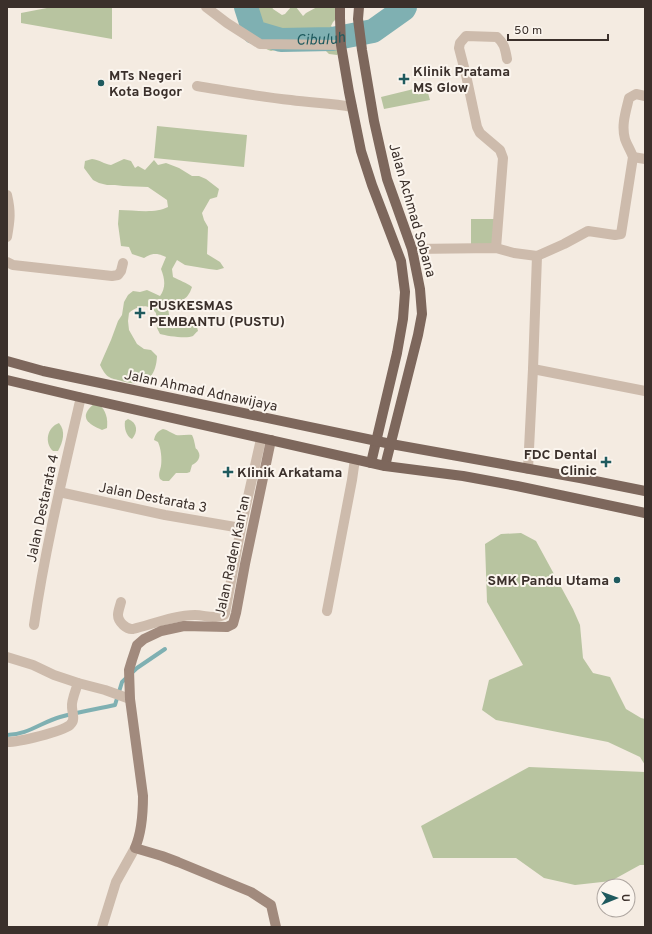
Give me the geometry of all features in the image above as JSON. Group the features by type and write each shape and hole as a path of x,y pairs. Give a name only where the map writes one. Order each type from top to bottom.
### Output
{"main road":[{"name":"Jalan Achmad Sobana","path":"340,7 341,43 352,107 362,152 370,178 401,261 405,292 403,319 397,353 371,463"},
{"name":"Jalan Achmad Sobana","path":"358,7 362,50 374,121 387,179 412,249 420,289 422,314 418,336 385,466"},
{"name":"Jalan Ahmad Adnawijaya","path":"7,361 43,371 376,441 645,491"},
{"path":"7,380 385,466 464,476 645,512"}],"street":[{"path":"206,7 227,23 260,44 341,43"},
{"path":"496,248 503,158 500,150 480,133 477,127 459,48 460,43 466,36 497,37 502,41 507,59"},
{"path":"197,86 290,100 352,107"},
{"path":"412,249 496,248 514,253 538,256 588,231 615,235 621,234 633,157 626,140 623,122 629,98 636,94 645,96"},
{"path":"633,157 645,159"},
{"path":"7,195 10,218 7,237"},
{"path":"528,469 538,256"},
{"path":"7,262 112,276 118,276 123,263"},
{"path":"533,369 645,391"},
{"name":"Jalan Destarata 4","path":"34,625 39,589 80,401 79,397"},
{"path":"121,602 118,618 130,630 187,615 198,614 217,618 224,615 260,438"},
{"name":"Jalan Raden Kan'an","path":"126,698 130,683 129,670 132,660 137,645 144,639 162,631 184,626 227,627 233,624 271,440"},
{"path":"327,611 355,459"},
{"name":"Jalan Destarata 3","path":"59,492 165,515 242,528"},
{"path":"7,657 33,664 54,675 105,690 126,698 143,796 143,808 139,840 116,882 102,927"},
{"path":"7,742 26,740 70,725 73,720 72,711 78,683"},
{"path":"135,848 173,860 251,892 271,905 276,927"}],"green space":[{"path":"52,7 112,7 112,39 21,23 21,13"},
{"path":"246,7 272,7 282,15 285,14 291,7 296,7 303,16 317,7 335,7 336,19 331,26 334,29 334,33 325,41 333,44 340,52 337,55 329,54 324,49 295,40 289,34 277,35 274,38 276,45 275,50 267,50 258,43 249,32 252,17 244,15 247,9"},
{"path":"426,86 430,100 384,109 381,97"},
{"path":"157,126 247,135 244,167 154,158"},
{"path":"92,159 111,165 124,159 131,161 135,168 138,166 145,170 154,160 158,165 166,163 179,168 192,176 199,176 206,179 219,189 217,197 210,199 202,213 208,227 207,254 220,262 224,268 217,270 185,265 177,260 172,269 173,277 192,287 188,295 183,300 168,307 169,315 174,319 190,320 196,323 198,331 190,337 160,334 157,328 156,313 152,308 136,308 129,313 129,330 137,344 144,349 151,350 157,356 154,371 150,377 140,383 126,382 110,378 105,374 100,365 118,321 122,315 124,302 128,295 133,291 140,292 147,290 160,296 162,293 164,283 161,269 166,257 155,254 144,258 132,254 129,247 121,246 118,224 119,210 144,211 163,209 168,207 167,200 148,187 107,185 93,180 84,168 85,161"},
{"path":"471,219 496,219 495,249 471,248"},
{"path":"94,404 99,404 105,412 107,418 107,428 102,430 89,423 87,420 87,413"},
{"path":"128,419 134,423 136,428 132,439 128,436 125,429 125,421"},
{"path":"59,423 63,433 62,440 58,451 53,451 48,444 48,436 52,428"},
{"path":"163,429 176,435 192,435 199,453 199,458 196,463 192,465 190,472 176,473 169,481 163,481 160,479 161,451 158,442 154,440 157,433"},
{"path":"521,533 536,541 573,609 580,625 583,658 593,673 610,677 626,709 645,719 645,765 640,757 608,742 496,720 482,710 489,680 523,665 487,602 485,544 501,534"},
{"path":"529,767 645,772 645,865 640,865 616,878 596,878 596,883 575,885 544,878 516,858 433,858 421,826"}],"waterway":[{"name":"Cibuluh","path":"246,7 254,32 281,40 332,39 373,31 405,7"},
{"path":"7,735 28,731 60,717 115,705 122,682 137,668 165,649"}],"place":[{"name":"Klinik Pratama MS Glow","path":"404,79"},
{"name":"MTs Negeri Kota Bogor","path":"101,83"},
{"name":"PUSKESMAS PEMBANTU (PUSTU)","path":"140,313"},
{"name":"FDC Dental Clinic","path":"606,462"},
{"name":"Klinik Arkatama","path":"228,472"},
{"name":"SMK Pandu Utama","path":"617,580"}]}
